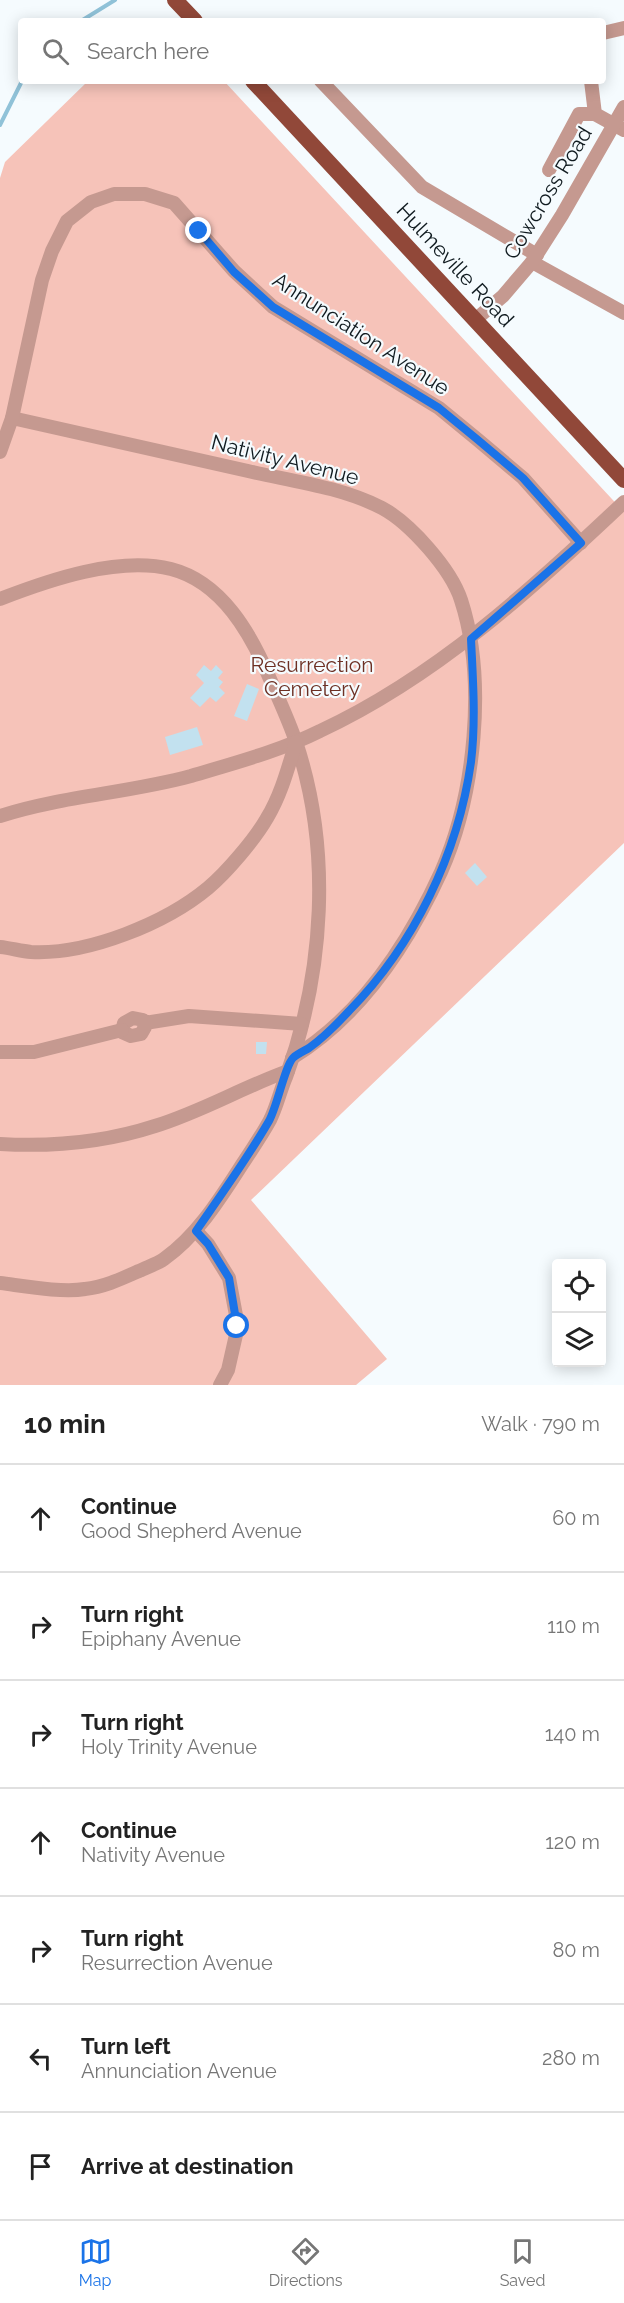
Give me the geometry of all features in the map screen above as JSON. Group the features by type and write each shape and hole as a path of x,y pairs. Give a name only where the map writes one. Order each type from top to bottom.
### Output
{"main road":[{"path":"175,0 192,18"},
{"name":"Hulmeville Road","path":"256,84 624,480"}],"street":[{"path":"606,32 624,28"},
{"path":"324,84 422,187 534,259 624,313"},
{"path":"591,84 595,114"},
{"name":"Cowcross Road","path":"475,320 503,296 534,259 619,127 624,107"},
{"path":"549,170 579,114 595,114 619,127"},
{"name":"Annunciation Avenue","path":"0,452 12,418 42,280 52,251 67,220 92,202 114,194 146,194 174,202 234,272 273,307 439,408 471,433 523,478 581,543"},
{"name":"Nativity Avenue","path":"0,1144 65,1144 156,1126 211,1104 290,1065 349,1012 390,965 417,921 446,857 460,816 471,761 475,697 471,639 460,597 440,563 414,531 382,508 330,489 12,418"},
{"path":"0,816 190,776 296,742 322,731 384,696 471,639 581,543 624,502"},
{"path":"0,599 48,580 125,565 172,570 192,578 215,592 241,623 261,660 296,742 311,801 317,846 318,897 316,962 290,1065 270,1119 232,1181 196,1231 163,1260 104,1285 83,1290 0,1283"},
{"path":"0,947 32,952 76,948 122,935 171,912 209,887 267,819 284,782 296,742"},
{"path":"0,1052 34,1052 122,1030 124,1023 133,1018 143,1020 145,1023 189,1016 302,1024"},
{"path":"196,1231 208,1244 229,1278 236,1317 237,1326 228,1370 220,1385"}],"green space":[{"name":"Resurrection Cemetery","path":"85,84 227,84 624,512 624,843 251,1200 387,1359 356,1385 0,1385 0,178 5,162"}],"building":[{"path":"204,665 211,671 216,665 223,672 218,678 223,682 219,687 225,693 216,702 210,697 200,707 190,698 204,683 196,675"},
{"path":"247,684 259,689 247,721 234,716"},
{"path":"197,727 203,745 170,755 165,737"},
{"path":"475,863 487,877 477,886 465,873"},
{"path":"256,1042 267,1042 266,1054 256,1054"}],"waterway":[{"path":"86,18 115,0"},
{"path":"0,125 20,84"}],"route":[{"path":"199,231 234,272 273,307 357,356 439,408 523,478 581,543 471,639 475,697 471,761 460,816 442,869 417,921 390,965 349,1012 310,1048 292,1058 270,1119 232,1181 196,1231 208,1244 229,1278 237,1326"}]}
